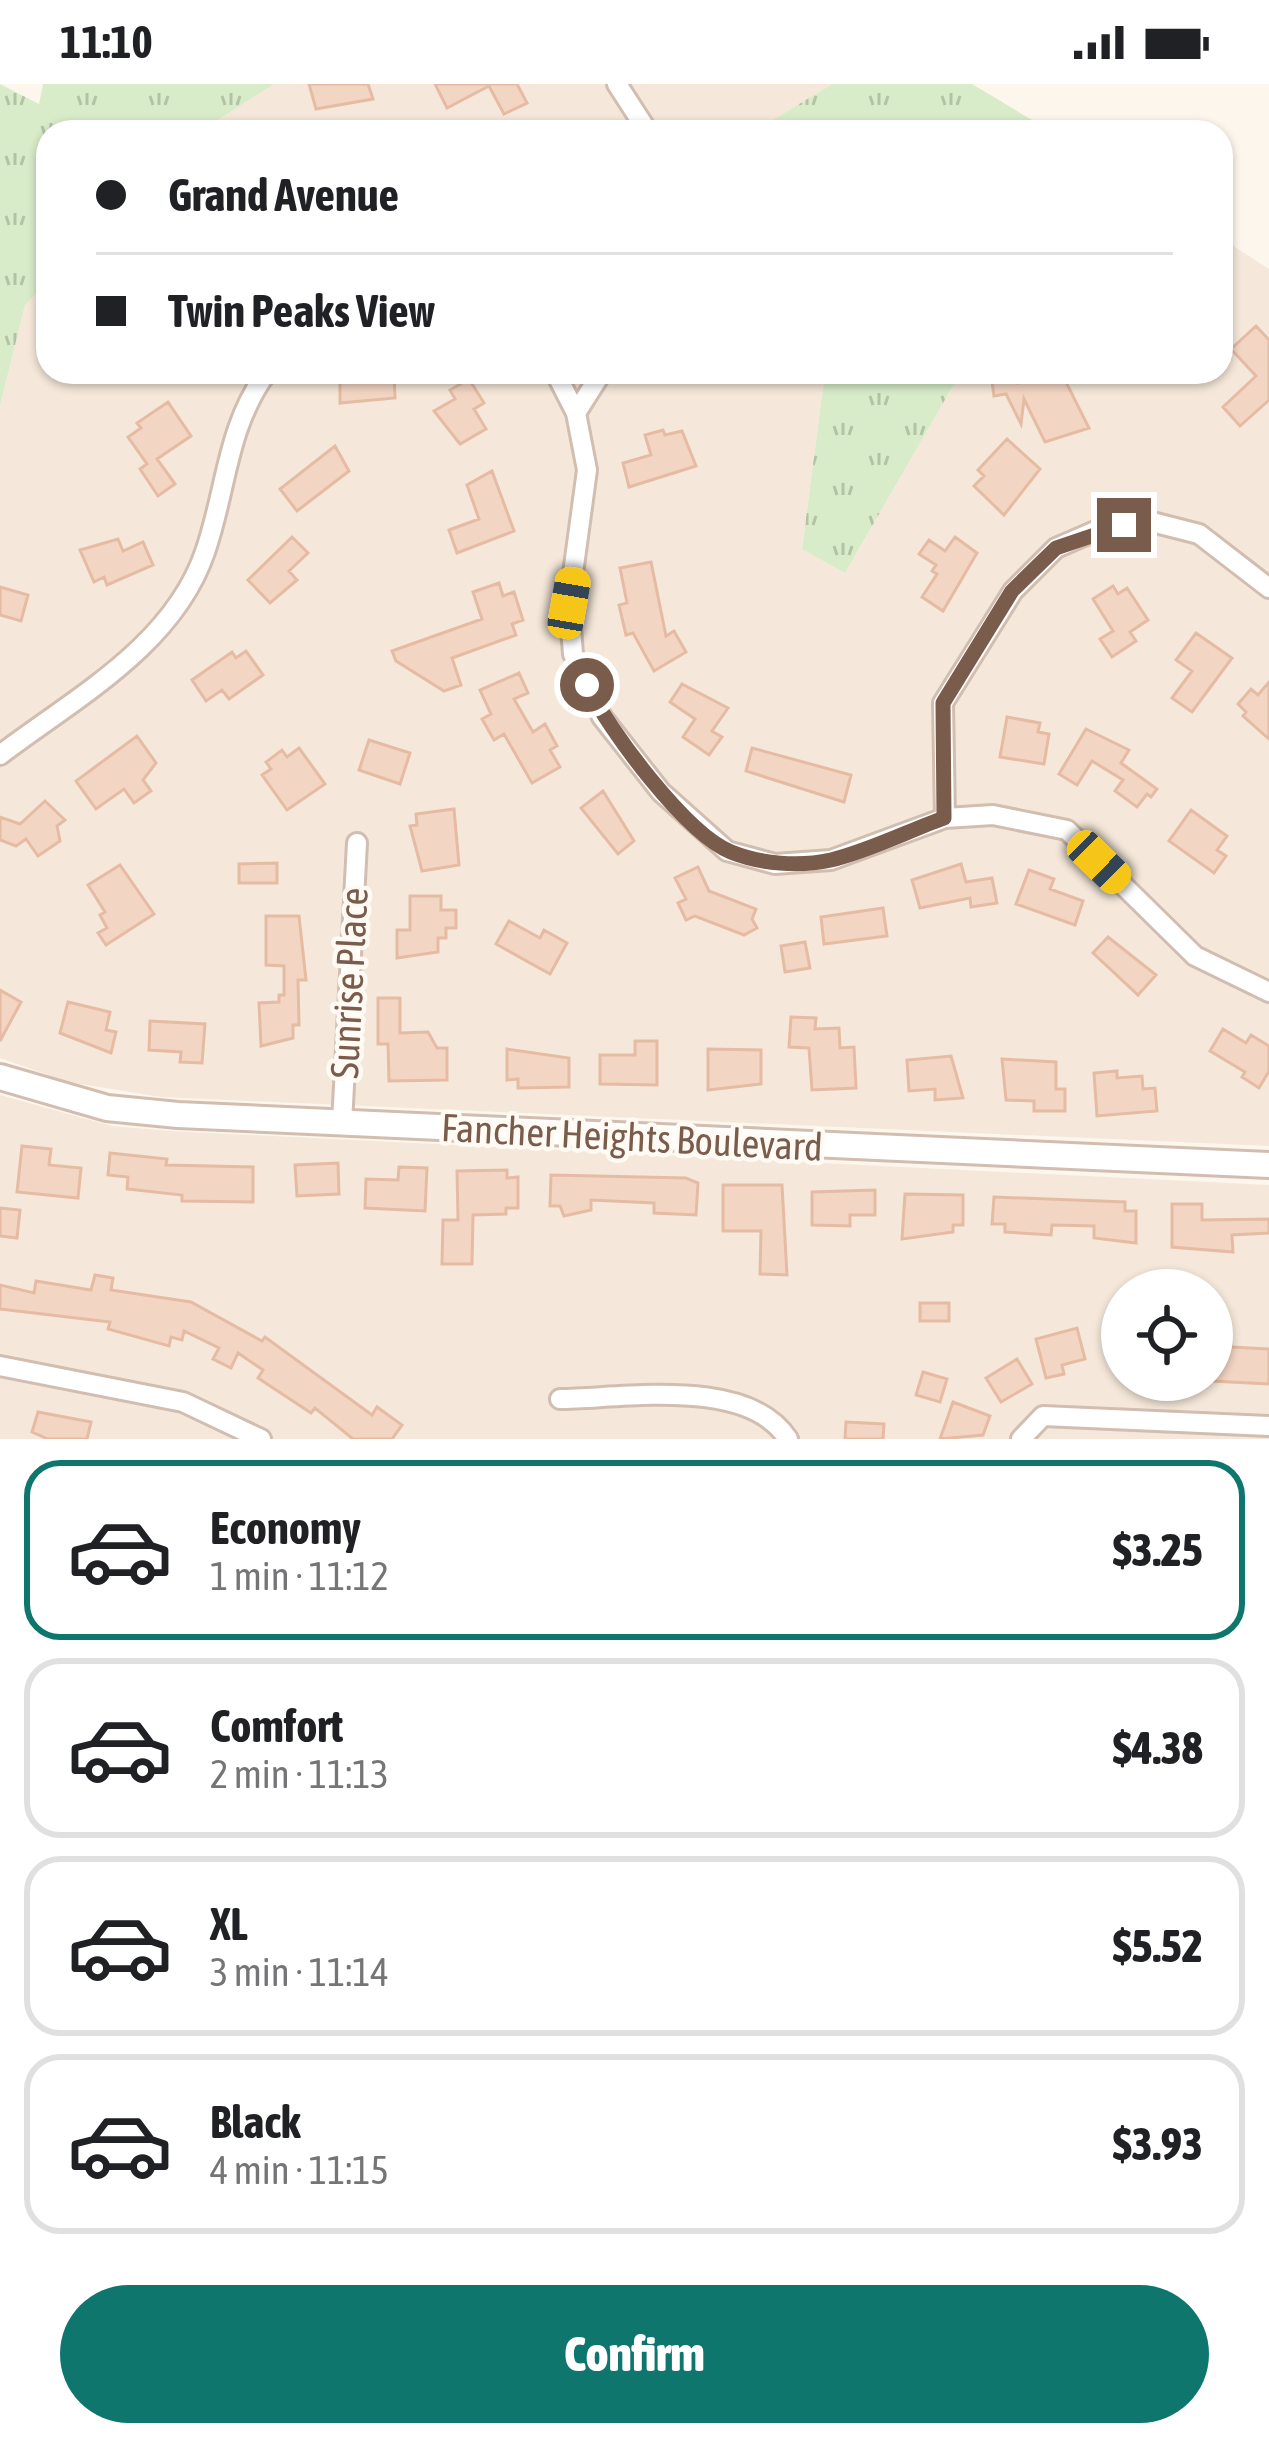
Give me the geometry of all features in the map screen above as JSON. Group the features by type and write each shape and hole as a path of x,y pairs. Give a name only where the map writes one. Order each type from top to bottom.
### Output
{"street":[{"path":"617,84 640,120"},
{"path":"0,755 170,622 205,553 242,405 258,384"},
{"path":"561,384 576,413 587,470 569,603 573,654 602,717 661,792 727,851 776,864 831,860 944,818 993,814 1067,830 1196,956 1269,992"},
{"path":"576,413 594,384"},
{"path":"944,818 943,703 1012,591 1056,548 1100,529 1148,521 1199,534 1269,588"},
{"name":"Sunrise Place","path":"342,1123 357,843"},
{"name":"Fancher Heights Boulevard","path":"0,1077 107,1108 1269,1165"},
{"path":"1,1371 183,1402 261,1439"},
{"path":"560,1399 730,1398 759,1409 788,1439"},
{"path":"1021,1439 1042,1416 1269,1426"}],"shaded area":[{"path":"274,84 832,84 773,120 218,120"},
{"path":"1233,246 1269,269 1269,1146 161,1097 68,1082 0,1058 0,406 25,305 36,294 36,384 823,384 802,548 845,573 954,384 1233,384"},
{"path":"0,1095 112,1126 171,1131 1269,1185 1269,1439 0,1439"}],"green space":[{"path":"0,84 39,104 43,84 274,84 218,120 36,120 36,294 25,305 0,406"},
{"path":"832,84 972,84 1032,120 773,120"},
{"path":"823,384 954,384 845,573 802,549"}],"building":[{"path":"309,84 368,84 373,99 316,109"},
{"path":"435,84 517,84 527,103 504,114 489,86 447,108"},
{"path":"1256,326 1269,340 1269,400 1240,426 1223,407 1256,376 1233,347"},
{"path":"340,384 394,384 395,398 340,403"},
{"path":"472,384 484,403 474,409 486,429 460,444 434,411 455,399 450,390"},
{"path":"992,384 1067,384 1089,428 1045,442 1024,399 1021,424 1006,394 994,396"},
{"path":"168,402 191,436 157,459 175,484 158,496 140,469 147,464 128,437 141,428 137,423"},
{"path":"663,430 665,435 682,431 696,466 629,487 623,463 651,455 645,435"},
{"path":"1007,439 1040,469 1004,515 974,486 984,476 978,470"},
{"path":"335,446 349,471 297,511 280,489"},
{"path":"492,471 514,531 457,553 449,530 479,519 467,485"},
{"path":"292,537 308,553 289,571 297,580 270,603 248,580"},
{"path":"955,537 977,553 943,611 922,597 937,574 932,571 936,565 919,554 929,540 945,551"},
{"path":"118,539 123,551 143,542 153,565 107,585 104,577 94,582 80,550"},
{"path":"651,562 666,636 674,631 686,652 654,671 633,633 626,635 619,605 627,603 620,568"},
{"path":"499,583 503,596 514,592 523,620 512,624 516,635 452,658 461,685 444,691 396,661 392,651 482,619 473,592"},
{"path":"1113,586 1118,594 1127,588 1148,620 1130,632 1136,641 1112,657 1100,639 1113,631 1093,599"},
{"path":"0,587 28,595 21,621 0,615"},
{"path":"1196,633 1232,658 1192,712 1172,698 1192,671 1176,660"},
{"path":"246,651 263,675 229,699 222,690 206,701 192,680 232,652 236,658"},
{"path":"519,673 528,693 514,699 533,732 545,724 557,746 550,750 560,767 532,783 504,734 494,740 482,719 491,714 480,690"},
{"path":"1269,682 1269,739 1243,716 1246,712 1238,704 1251,689 1258,695"},
{"path":"682,684 728,708 712,731 722,737 709,755 683,737 695,719 670,702"},
{"path":"1007,717 1040,723 1038,732 1049,734 1044,764 1000,757"},
{"path":"1086,729 1129,750 1121,763 1157,789 1151,797 1147,794 1137,807 1115,791 1123,780 1092,761 1077,785 1059,774"},
{"path":"137,736 156,763 143,780 151,791 134,803 124,789 96,809 76,781"},
{"path":"369,740 410,753 400,784 359,770"},
{"path":"299,748 325,784 287,810 262,775 271,769 266,762 282,750 287,757"},
{"path":"752,748 851,775 844,802 746,771"},
{"path":"603,791 634,841 618,854 581,808"},
{"path":"45,801 65,820 57,826 60,841 38,856 26,839 16,846 0,840 0,817 20,824"},
{"path":"454,809 459,865 422,871 410,826 417,825 416,814"},
{"path":"1191,810 1227,836 1217,850 1226,856 1214,873 1169,841"},
{"path":"277,863 277,883 239,883 239,864"},
{"path":"961,864 966,882 992,878 997,903 971,907 970,898 920,908 912,880"},
{"path":"120,865 154,914 106,945 98,933 107,928 100,915 105,912 88,885"},
{"path":"698,867 709,891 756,909 752,919 757,928 744,935 695,916 686,920 678,903 686,899 675,878"},
{"path":"1029,870 1054,879 1050,889 1083,901 1075,925 1016,904"},
{"path":"410,896 441,896 441,910 456,910 456,928 446,928 446,938 438,938 438,952 397,958 397,930 410,930"},
{"path":"883,908 887,936 824,944 821,917"},
{"path":"266,916 299,916 306,980 298,980 299,1025 293,1025 293,1038 261,1046 259,1003 279,1002 279,995 284,995 284,966 266,965"},
{"path":"509,921 540,938 544,930 567,943 550,974 496,944"},
{"path":"1108,937 1156,975 1138,995 1093,953"},
{"path":"805,942 810,968 785,972 781,946"},
{"path":"0,990 21,1002 0,1041"},
{"path":"378,998 400,998 400,1033 428,1032 437,1048 447,1048 447,1080 389,1081 388,1044 378,1044"},
{"path":"68,1002 110,1012 106,1030 116,1032 111,1053 60,1033"},
{"path":"791,1017 816,1018 815,1029 839,1028 840,1048 854,1047 856,1088 812,1090 809,1048 789,1047"},
{"path":"150,1021 205,1024 202,1063 180,1062 181,1052 149,1050"},
{"path":"1223,1029 1246,1043 1251,1035 1269,1046 1269,1071 1259,1088 1242,1077 1245,1072 1210,1051"},
{"path":"635,1041 657,1041 657,1085 600,1084 600,1055 635,1055"},
{"path":"507,1049 569,1058 569,1087 518,1088 518,1079 507,1080"},
{"path":"708,1049 761,1050 761,1084 708,1090"},
{"path":"951,1056 963,1098 935,1100 935,1089 909,1091 907,1060"},
{"path":"1002,1059 1056,1062 1056,1089 1065,1089 1065,1111 1034,1111 1034,1101 1006,1100"},
{"path":"1117,1071 1117,1078 1142,1076 1143,1089 1155,1088 1157,1111 1097,1116 1094,1073"},
{"path":"22,1146 51,1149 49,1165 81,1168 78,1198 17,1192"},
{"path":"110,1153 167,1159 166,1165 253,1167 253,1202 182,1201 182,1195 127,1189 128,1177 108,1175"},
{"path":"338,1163 339,1194 297,1196 295,1165"},
{"path":"399,1167 427,1168 425,1211 365,1208 366,1179 398,1180"},
{"path":"507,1170 507,1178 518,1177 518,1208 506,1208 506,1214 473,1215 472,1264 442,1264 443,1220 458,1220 457,1171"},
{"path":"551,1175 686,1178 698,1183 696,1215 654,1213 654,1203 591,1200 591,1210 564,1216 560,1206 550,1206"},
{"path":"723,1185 782,1185 787,1275 760,1274 761,1231 723,1231"},
{"path":"875,1190 875,1215 850,1215 850,1226 812,1225 812,1192"},
{"path":"905,1194 963,1195 963,1225 953,1225 953,1232 902,1239"},
{"path":"994,1197 1125,1202 1125,1211 1136,1211 1136,1243 1094,1238 1094,1226 1052,1225 1051,1235 1005,1232 1005,1224 992,1224"},
{"path":"1172,1204 1202,1204 1202,1220 1269,1219 1269,1233 1232,1235 1233,1252 1172,1247"},
{"path":"0,1208 20,1210 17,1238 0,1236"},
{"path":"95,1275 113,1278 111,1290 191,1302 262,1341 265,1337 372,1415 377,1407 402,1425 392,1439 353,1439 315,1408 311,1413 258,1378 263,1370 238,1353 231,1368 213,1359 219,1348 184,1331 182,1340 171,1337 169,1346 108,1329 110,1322 0,1309 0,1285 34,1293 36,1281 91,1290"},
{"path":"920,1303 949,1303 949,1321 920,1321"},
{"path":"1077,1328 1085,1359 1062,1365 1064,1374 1046,1378 1036,1339"},
{"path":"1233,1347 1269,1349 1269,1384 1233,1382"},
{"path":"1017,1359 1032,1384 1001,1402 986,1378"},
{"path":"923,1372 947,1379 940,1402 916,1395"},
{"path":"953,1402 990,1416 983,1435 940,1439"},
{"path":"38,1412 91,1422 87,1439 48,1439 32,1432"},
{"path":"846,1422 884,1424 883,1439 845,1439"}],"route":[{"path":"587,685 602,717 661,792 727,851 776,864 831,860 944,818 943,703 1012,591 1056,548 1100,529 1124,525"}]}
